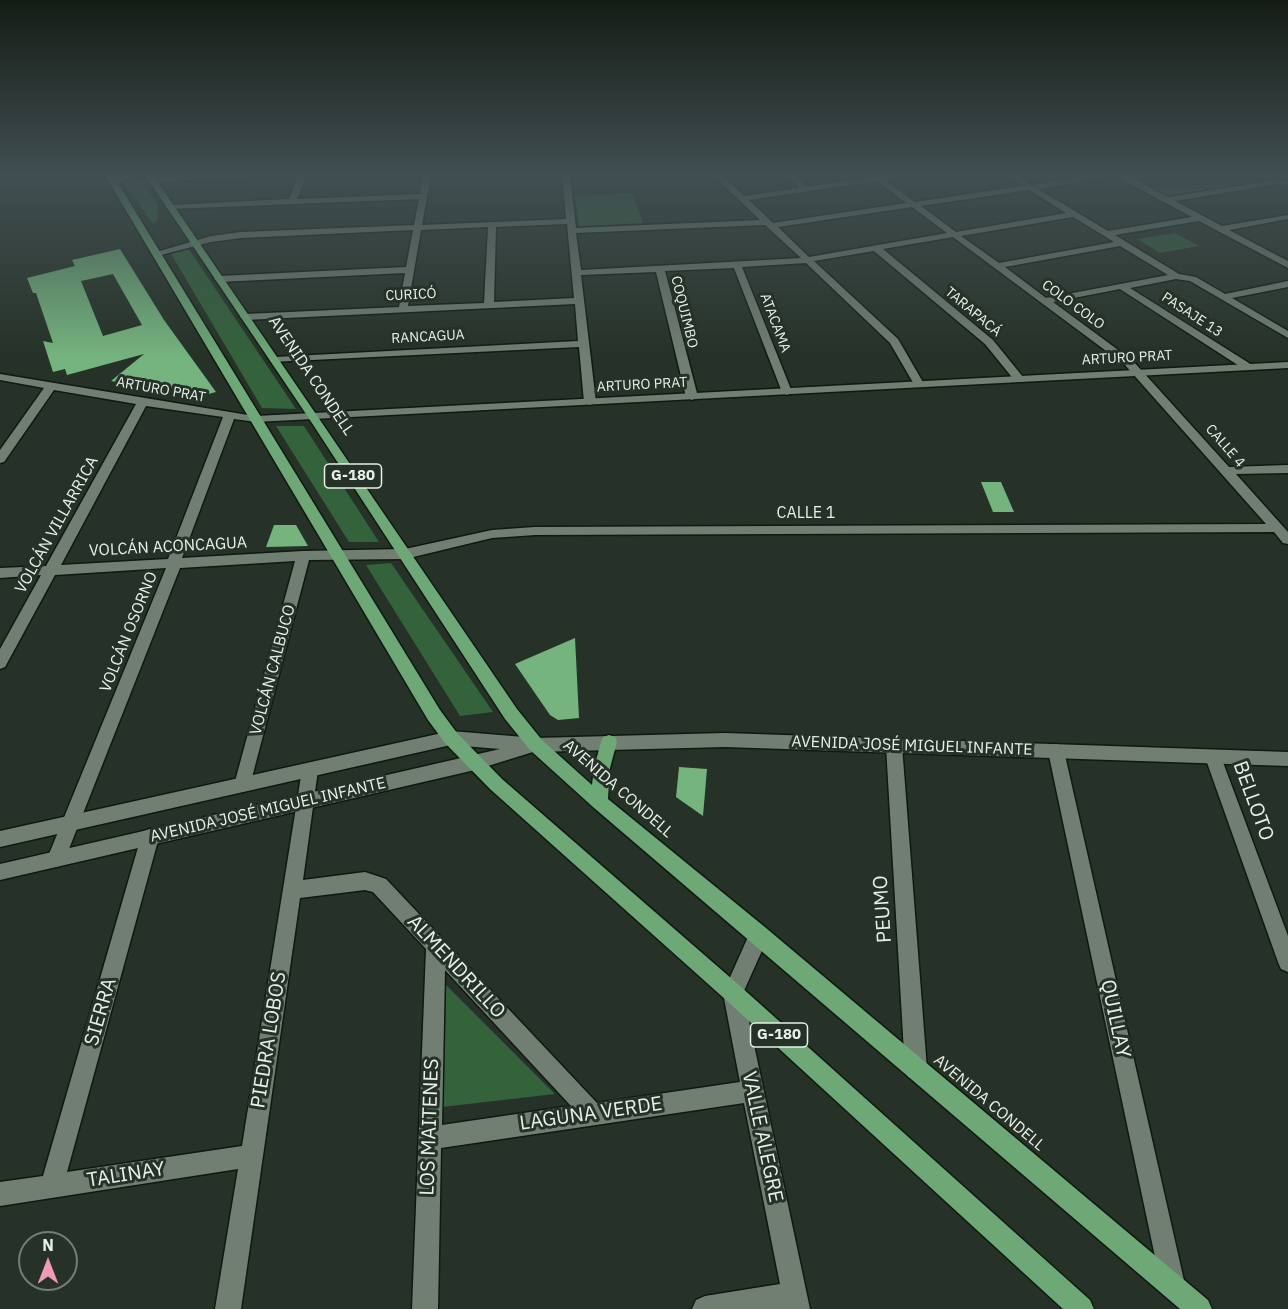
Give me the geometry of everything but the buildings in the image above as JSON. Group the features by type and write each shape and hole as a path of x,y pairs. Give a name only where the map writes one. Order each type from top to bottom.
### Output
{"main road":[{"name":"G-180","path":"146,236 434,715 451,738 496,784 733,993 1081,1309"},
{"name":"AVENIDA CONDELL","path":"190,236 314,417 511,714 536,745 599,802 759,935 1198,1309"},
{"path":"599,802 602,768 609,742"}],"street":[{"path":"157,253 194,243 235,236"},
{"path":"403,309 416,236"},
{"path":"489,306 492,236"},
{"path":"572,236 590,402"},
{"path":"782,236 894,341 920,384"},
{"path":"576,273 807,260 947,236"},
{"name":"COLO COLO","path":"956,236 1139,373"},
{"path":"1110,236 1176,276"},
{"path":"1234,236 1288,265"},
{"path":"997,266 1122,243"},
{"name":"TARAPACÁ","path":"876,248 989,342 1018,379"},
{"path":"1277,259 1288,257"},
{"name":"ATACAMA","path":"737,265 787,392"},
{"name":"COQUIMBO","path":"660,269 692,397"},
{"path":"219,279 410,270"},
{"path":"1045,301 1176,276 1193,279 1288,335"},
{"path":"1224,297 1288,284"},
{"name":"PASAJE 13","path":"1121,286 1248,367"},
{"name":"CURICÓ","path":"245,317 579,301"},
{"name":"RANCAGUA","path":"275,360 584,344"},
{"name":"ARTURO PRAT","path":"0,377 256,419 1288,365"},
{"name":"CALLE 4","path":"1139,373 1288,540"},
{"path":"0,459 51,386"},
{"name":"VOLCÁN VILLARRICA","path":"0,663 143,402"},
{"name":"VOLCÁN OSORNO","path":"56,859 172,574 176,552 229,416"},
{"path":"1227,471 1288,469"},
{"name":"CALLE 1","path":"338,554 405,554 481,536 534,531 1277,528"},
{"name":"VOLCÁN ACONCAGUA","path":"0,573 338,554"},
{"name":"VOLCÁN CALBUCO","path":"242,785 303,556"},
{"name":"AVENIDA JOSÉ MIGUEL INFANTE","path":"0,839 451,738 536,745 724,740 1288,759"},
{"name":"AVENIDA JOSÉ MIGUEL INFANTE","path":"0,872 475,763 536,745"},
{"name":"PEUMO","path":"894,746 916,1069"},
{"name":"QUILLAY","path":"1056,751 1173,1288"},
{"name":"BELLOTO","path":"1213,756 1288,962"},
{"name":"PIEDRA LOBOS","path":"228,1309 310,770"},
{"name":"SIERRA","path":"52,1186 150,837"},
{"name":"ALMENDRILLO","path":"291,890 357,882 373,882 385,890 593,1114"},
{"path":"733,993 759,935"},
{"name":"LOS MAITENES","path":"425,1309 436,945"},
{"name":"VALLE ALEGRE","path":"733,993 796,1301"},
{"name":"LAGUNA VERDE","path":"430,1138 753,1091"},
{"name":"TALINAY","path":"0,1194 251,1156"},
{"path":"705,1309 796,1301"}],"green space":[{"path":"1181,236 1199,246 1160,253 1137,239"},
{"path":"188,248 296,409 262,408 170,252"},
{"path":"276,426 304,426 379,542 349,542"},
{"path":"391,563 493,712 460,716 366,565"},
{"path":"445,984 555,1094 442,1107"}]}
